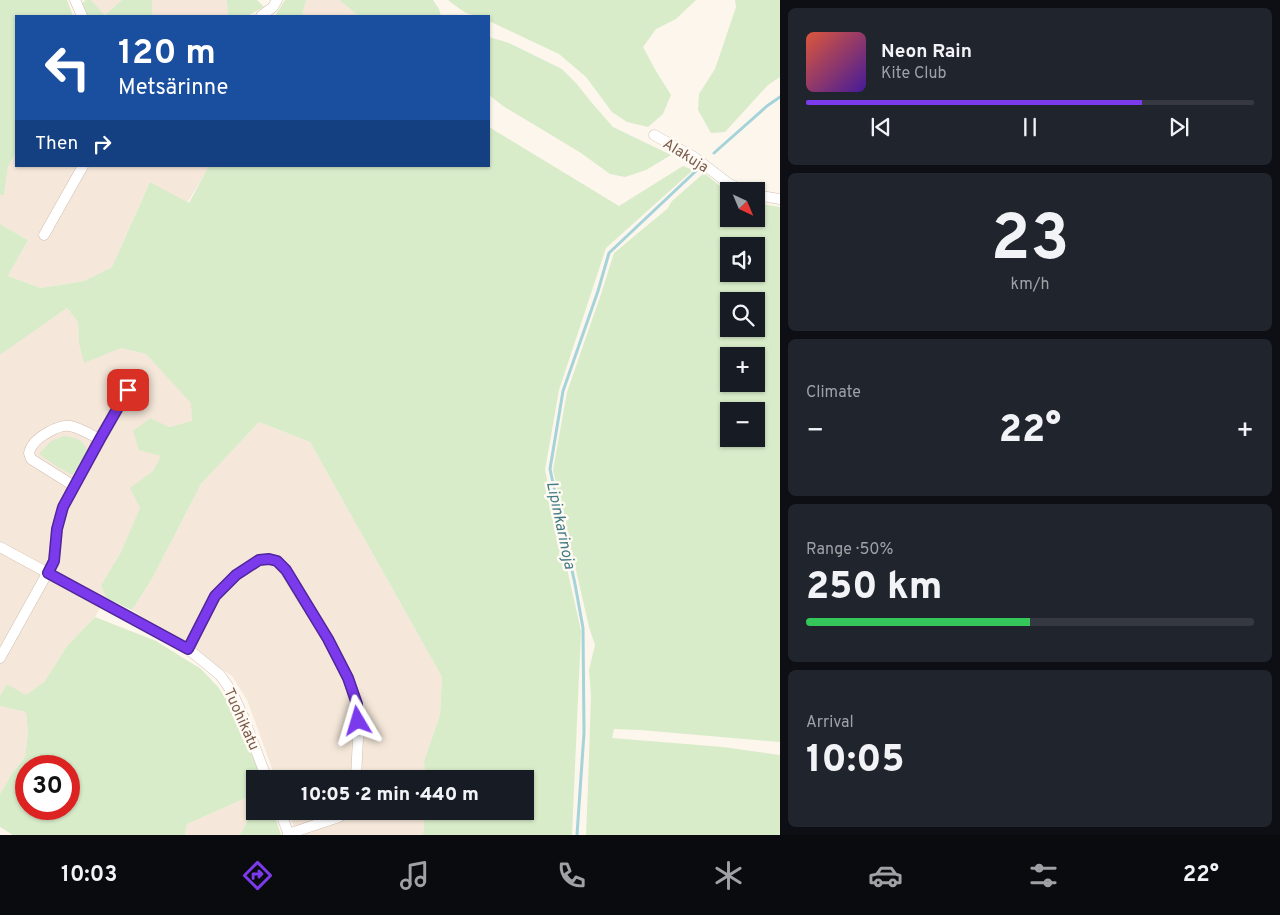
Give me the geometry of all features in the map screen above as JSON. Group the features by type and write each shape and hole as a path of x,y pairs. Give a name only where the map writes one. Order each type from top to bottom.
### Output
{"street":[{"path":"75,0 82,15"},
{"path":"262,15 273,7 277,0"},
{"name":"Alakuja","path":"654,135 694,157 727,182"},
{"path":"44,236 82,167"},
{"path":"765,196 780,199"},
{"path":"0,658 54,561 57,529 63,507 128,390"},
{"path":"74,486 32,459 28,453 32,445 43,435 56,428 68,425 100,439"},
{"name":"Tuohikatu","path":"0,547 188,649 220,675 232,692 264,770"},
{"path":"188,649 215,596 236,575 259,560 269,559 277,561 286,570 328,639 348,678 357,704 356,770"},
{"path":"283,820 288,834 330,820"}],"shaded area":[{"path":"91,0 122,0 105,15"},
{"path":"151,0 226,0 228,15 152,15"},
{"path":"306,0 339,0 358,15 302,15"},
{"path":"15,154 15,167 209,167 186,205 150,182 112,267 84,281 41,288 8,276 28,240 0,224 0,195 4,195 8,167"},
{"path":"67,308 78,322 79,343 121,348 146,354 192,403 193,421 169,427 162,456 153,471 131,488 141,508 121,552 101,585 106,598 95,617 67,646 44,682 26,696 7,684 0,696 0,355"},
{"path":"259,422 310,442 442,677 440,715 424,761 424,770 273,770 247,700 232,676 132,610 153,577 201,484"},
{"path":"0,706 26,712 28,732 25,755 15,755 15,769 0,794"},
{"path":"246,798 246,820 248,820 240,835 185,835 187,824"},
{"path":"291,820 424,820 423,835 297,835"}],"green space":[{"path":"0,0 67,0 73,15 15,15 15,154 8,167 4,195 0,195"},
{"path":"86,0 91,0 105,15 85,15 80,5"},
{"path":"122,0 152,0 152,15 105,15"},
{"path":"226,0 257,0 264,7 249,15 228,15"},
{"path":"285,0 306,0 302,15 276,15"},
{"path":"339,0 433,0 441,15 358,15"},
{"path":"448,0 696,0 676,19 656,29 643,47 671,95 663,114 648,127 627,122 612,112 586,77 559,54 490,21 490,15 476,15 458,8"},
{"path":"735,0 780,0 780,77 768,85 725,132 711,133 698,110 699,94 715,69 736,7"},
{"path":"490,37 509,43 562,69 613,127 671,155 646,170 625,177 610,174 581,153 503,106 490,96"},
{"path":"490,128 619,206 683,166 693,170 606,248 559,390 545,470 581,631 572,835 423,835 424,820 534,820 534,770 424,770 424,761 440,715 442,677 310,442 259,422 201,484 153,577 132,610 106,598 101,585 121,552 140,508 130,488 153,471 161,456 139,450 133,431 150,418 169,427 192,421 191,403 146,354 121,348 84,363 79,343 78,322 67,308 0,355 0,224 28,240 8,276 41,288 84,281 112,267 150,182 189,203 208,167 490,167"},
{"path":"704,173 720,186 720,228 765,228 765,204 780,207 780,742 614,729 612,738 723,747 780,755 780,835 586,835 591,696 589,670 595,645 589,627 553,470 567,392 614,253 667,209 672,201"},
{"path":"64,436 79,440 88,451 72,475 39,454 51,441"},
{"path":"95,617 156,641 201,669 218,687 232,708 258,770 246,770 246,798 187,824 185,835 13,835 0,827 0,794 15,769 15,820 80,820 80,755 25,755 28,732 26,712 0,706 0,696 7,684 26,695 44,682 67,646"},
{"path":"248,820 276,820 281,835 240,835"}],"waterway":[{"name":"Lipinkarinoja","path":"714,153 767,106 780,97"},
{"name":"Lipinkarinoja","path":"577,835 584,733 583,628 550,469 563,391 598,291 609,253 697,170"}],"route":[{"path":"128,390 63,507 57,529 54,561 48,573 188,649 215,596 236,575 259,560 269,559 277,561 286,570 328,639 348,678 357,704 358,721"}]}
